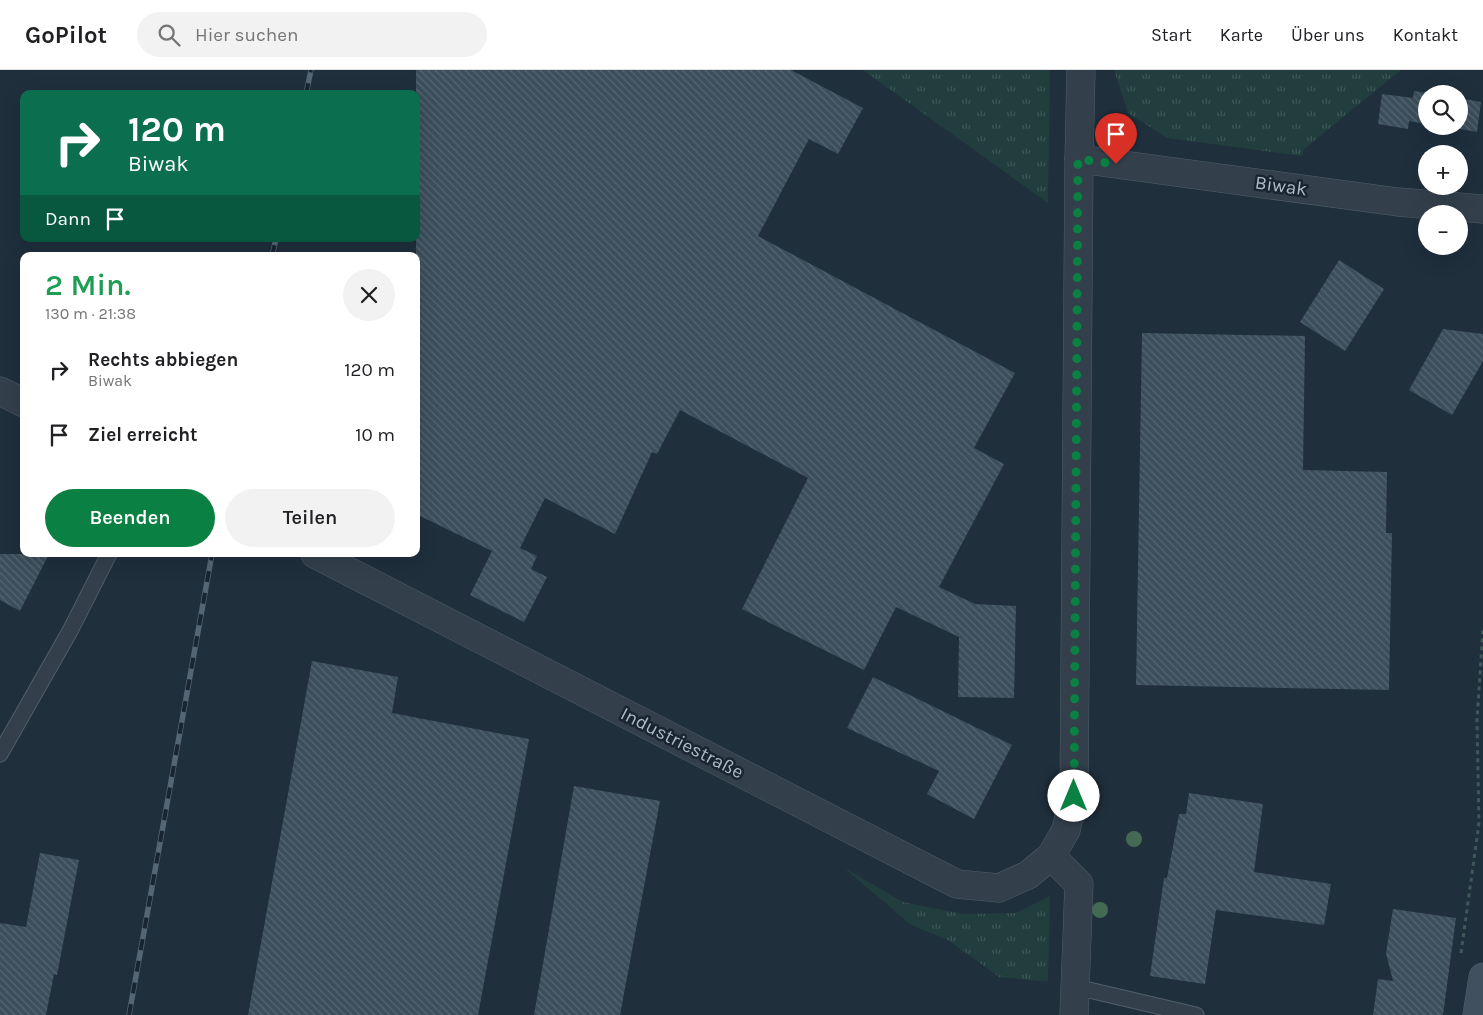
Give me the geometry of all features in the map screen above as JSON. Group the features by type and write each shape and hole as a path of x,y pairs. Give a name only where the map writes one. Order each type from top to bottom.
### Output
{"main road":[{"path":"1478,1015 1483,977"}],"street":[{"name":"Industriestraße","path":"321,557 956,884 999,888 1028,875 1050,856 1066,830 1074,796 1078,159 1081,70"},
{"name":"Biwak","path":"1078,159 1398,202 1483,209"},
{"path":"0,390 20,401"},
{"path":"1050,856 1079,884 1074,1015"}],"lane":[{"path":"0,754 70,631 107,557"},
{"path":"1076,987 1196,1015"}],"path":[{"path":"1460,958 1479,823 1477,721 1483,628"}],"green space":[{"path":"863,70 1050,70 1048,203"},
{"path":"1114,70 1401,70 1303,150 1302,156 1167,138 1128,113"},
{"path":"843,867 903,902 963,914 1016,913 1050,896 1048,982 999,977 948,940 911,925"}],"building":[{"path":"416,70 791,70 863,108 838,154 809,139 758,236 1015,373 974,448 1004,464 939,587 975,604 1016,606 1014,698 958,697 959,637 896,607 864,670 742,609 808,478 680,410 657,454 652,452 615,534 545,498 520,548 537,556 531,569 547,577 524,622 470,595 492,551 420,516 420,252 416,252 416,242 420,242 420,90 416,90"},
{"path":"1414,91 1418,92 1418,123 1409,121 1408,129 1378,124 1382,94 1413,98"},
{"path":"1468,100 1481,102 1477,132 1468,130"},
{"path":"1339,260 1384,289 1345,351 1300,322"},
{"path":"1443,329 1483,334 1483,361 1452,415 1409,390"},
{"path":"1142,333 1305,336 1303,470 1387,472 1386,533 1392,533 1389,690 1136,685"},
{"path":"0,554 20,554 20,557 47,557 20,611 0,600"},
{"path":"312,661 398,677 392,713 529,739 478,1015 248,1015"},
{"path":"873,677 1012,745 974,819 927,794 939,771 847,728"},
{"path":"574,786 660,801 620,1015 534,1015"},
{"path":"1189,793 1263,804 1254,872 1331,884 1324,925 1216,910 1205,984 1150,976 1164,878 1167,878 1179,814 1186,814"},
{"path":"40,853 79,860 57,975 54,974 46,1015 0,1015 0,923 26,927"},
{"path":"1393,909 1456,918 1443,1015 1373,1015 1378,979 1393,981 1386,953"}],"railway":[{"path":"307,90 311,70"},
{"path":"273,252 275,242"},
{"path":"129,1015 211,557"}],"route":[{"path":"1074,796 1078,159 1116,164"}]}
